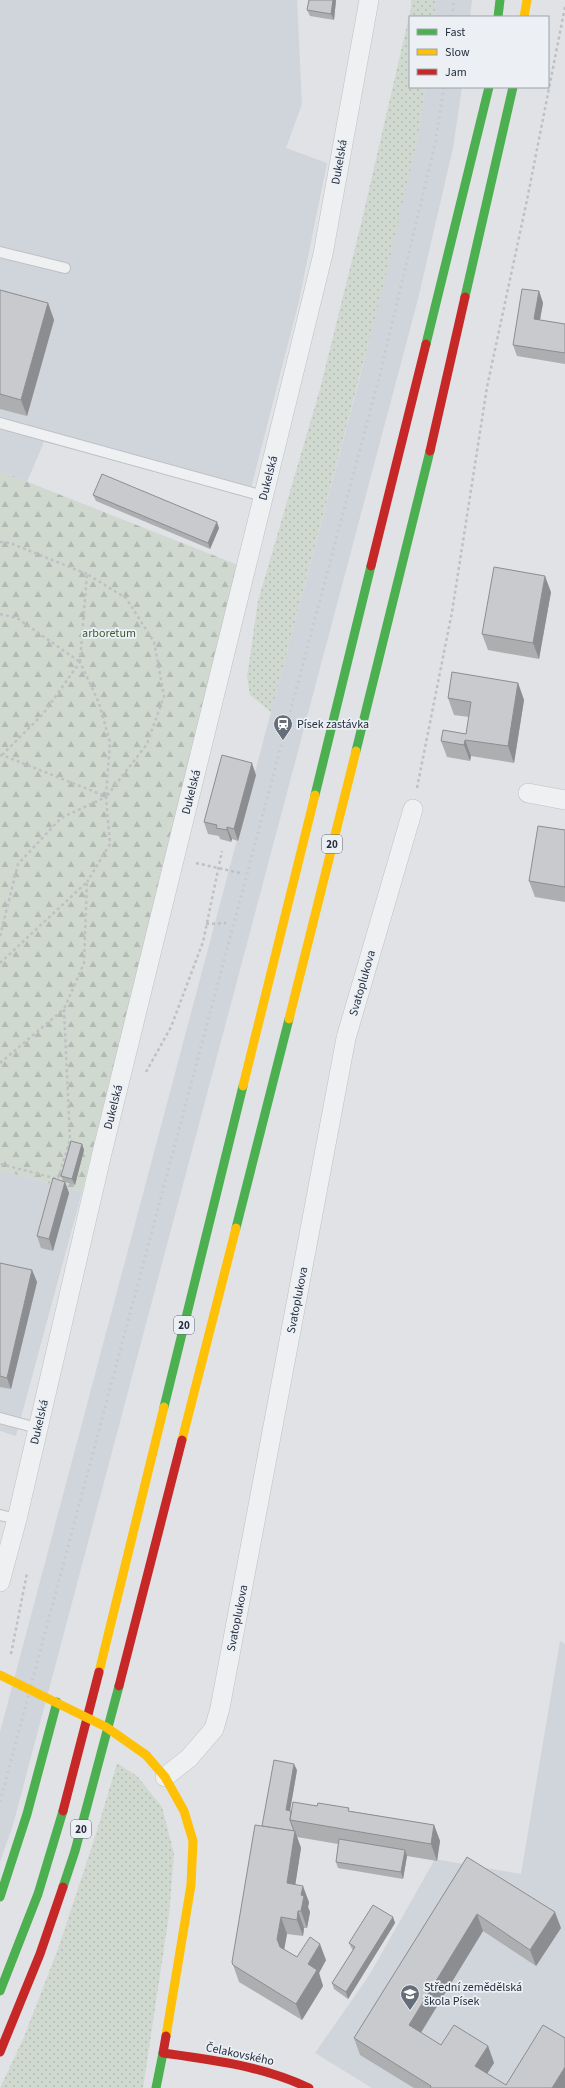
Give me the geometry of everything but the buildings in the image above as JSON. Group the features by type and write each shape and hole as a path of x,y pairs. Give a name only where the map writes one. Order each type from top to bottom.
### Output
{"main road":[{"path":"498,16 500,0"},
{"path":"524,16 527,0"},
{"name":"20","path":"0,1991 18,1950 52,1850 78,1762 118,1592 489,88"},
{"name":"20","path":"0,2052 40,1954 75,1851 127,1655 142,1591 279,1059 428,459 513,88"},
{"path":"0,1675 106,1727 146,1755 165,1776 184,1811 193,1841 191,1886 156,2088"},
{"path":"0,1897 27,1814 57,1702"},
{"name":"Čelakovského","path":"163,2053 247,2066 278,2075 306,2087"}],"street":[{"name":"Dukelská","path":"0,1582 9,1517 38,1428 102,1153 322,254 369,0"},
{"path":"528,793 565,800"},
{"name":"Svatoplukova","path":"165,1776 189,1758 214,1729 220,1708 346,1038 413,809"}],"lane":[{"path":"0,252 65,268"},
{"path":"0,423 263,496"},
{"path":"0,1418 38,1428"}],"path":[{"path":"413,809 452,612 486,387 527,200 565,7"},
{"path":"0,542 10,543 87,574 126,598 154,642 164,696 147,744 106,797 61,818 18,864 0,936"},
{"path":"0,963 87,882 110,844 106,797 110,742 99,703 80,662 87,574"},
{"path":"0,614 17,618 80,662"},
{"path":"80,662 43,714 1,756 106,797"},
{"path":"143,1079 171,1027 203,942 222,851"},
{"path":"218,869 240,874"},
{"path":"0,1063 64,1008 84,963 87,882"},
{"path":"206,924 226,923"},
{"path":"0,1164 58,1179 70,1140 64,1008"}],"shaded area":[{"path":"0,0 297,0 302,104 286,148 327,163 299,301 249,496 44,442 27,482 0,471"},
{"path":"436,0 472,0 470,16 434,16"},
{"path":"425,88 462,88 453,148 418,299 13,1825 0,1862 0,1732 361,373 417,141"},
{"path":"0,1170 82,1192 16,1436 0,1431"},
{"path":"560,1641 565,1644 565,2088 372,2088 315,2053 370,1974 435,1859 521,1874"}],"green space":[{"path":"411,0 436,0 434,16 409,16"},
{"path":"409,17 409,88 425,88 417,141 382,291 271,712 250,695 247,677 258,601 320,389 361,224"},
{"name":"arboretum","path":"0,471 238,565 82,1192 0,1170"},
{"path":"117,1763 137,1776 162,1807 174,1854 169,1915 143,2088 0,2088 24,2037 58,1949 96,1834"}],"railway":[{"path":"452,16 454,0"},
{"path":"0,1802 379,378 435,144 444,88"}],"traffic: fast":[{"path":"498,16 500,0"},
{"path":"426,344 489,88"},
{"path":"465,297 513,88"},
{"path":"356,751 430,451"},
{"path":"315,795 371,566"},
{"path":"236,1228 289,1019"},
{"path":"164,1407 243,1086"},
{"path":"63,1887 75,1851 119,1686"},
{"path":"0,1897 27,1814 57,1702"},
{"path":"0,1991 38,1894 63,1811"},
{"path":"156,2088 163,2053"}],"traffic: slow":[{"path":"524,16 527,0"},
{"path":"289,1019 356,751"},
{"path":"243,1086 315,795"},
{"path":"182,1440 236,1228"},
{"path":"99,1672 164,1407"},
{"path":"0,1675 106,1727 146,1755"},
{"path":"146,1755 165,1777 184,1811 193,1841 191,1885 166,2036"}],"traffic: jam":[{"path":"430,451 465,297"},
{"path":"371,566 426,344"},
{"path":"119,1686 182,1440"},
{"path":"63,1811 99,1672"},
{"path":"0,2052 40,1954 63,1887"},
{"path":"166,2036 163,2053 219,2061 256,2069 291,2080 309,2088"}],"place":[{"name":"Písek zastávka","path":"283,741"},
{"name":"Střední zemědělská škola Písek","path":"410,2011"}]}
